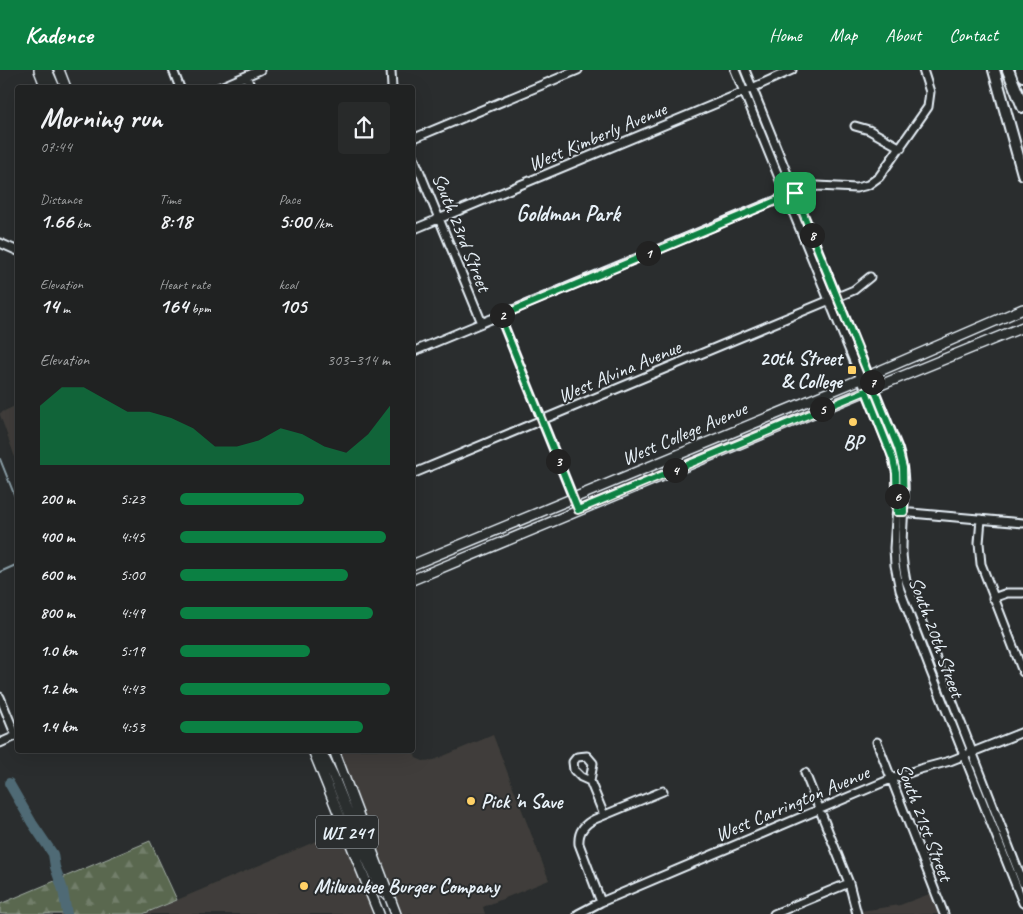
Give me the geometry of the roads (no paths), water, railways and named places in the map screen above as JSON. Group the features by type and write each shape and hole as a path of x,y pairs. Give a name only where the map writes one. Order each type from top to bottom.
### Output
{"highway":[{"path":"994,70 1023,174"},
{"path":"1008,70 1023,107"},
{"path":"1021,70 1023,76"}],"main road":[{"path":"39,70 45,85"},
{"path":"47,70 54,85"},
{"path":"58,70 65,85"},
{"name":"West College Avenue","path":"415,564 865,377 1023,309"},
{"name":"West College Avenue","path":"415,579 1023,327"},
{"name":"WI 241","path":"314,753 379,914"},
{"path":"322,753 333,775 355,830 361,837 366,838"},
{"path":"330,753 344,780"},
{"name":"WI 241","path":"335,753 396,914"},
{"path":"352,844 362,848 374,880 389,897"}],"street":[{"path":"173,70 179,85"},
{"path":"225,85 260,70"},
{"path":"391,70 392,85"},
{"path":"415,138 568,72 578,70"},
{"name":"South 20th Street","path":"735,70 829,301 870,389 896,473 906,581 1023,902"},
{"name":"South 20th Street","path":"745,70 838,298 865,377"},
{"name":"West Kimberly Avenue","path":"415,229 744,92 792,70"},
{"path":"415,351 795,193 818,186 850,188 874,182 884,172 928,106 930,92 923,70"},
{"path":"246,76 250,85"},
{"path":"855,126 869,130 901,148"},
{"name":"South 23rd Street","path":"415,160 482,323"},
{"path":"0,243 15,250"},
{"name":"West Alvina Avenue","path":"415,473 838,298 854,290 870,277"},
{"name":"South 23rd Street","path":"500,316 578,510"},
{"path":"901,512 1023,523"},
{"path":"981,519 980,558 983,571 1023,672"},
{"path":"994,598 1007,593 1023,593"},
{"path":"0,697 15,731"},
{"name":"West Carrington Avenue","path":"578,914 601,902 891,779 968,754 1023,732"},
{"path":"0,743 15,737"},
{"name":"South 21st Street","path":"876,742 944,914"},
{"name":"South 20th Street","path":"968,754 1023,883"},
{"path":"805,773 849,883 857,914"},
{"path":"590,781 604,815"},
{"path":"601,902 581,850 580,833 585,825 604,815 663,791"},
{"path":"774,914 849,883"}],"waterway":[{"path":"0,459 15,496"},
{"path":"0,572 15,565"},
{"path":"9,783 32,823 53,854 55,867 63,890 67,914"}],"place":[{"name":"20th Street & College","path":"852,370"},
{"name":"BP","path":"853,422"},
{"name":"Pick 'n Save","path":"471,801"},
{"name":"Milwaukee Burger Company","path":"304,886"}],"district":[{"name":"Goldman Park","path":"568,213"}]}
